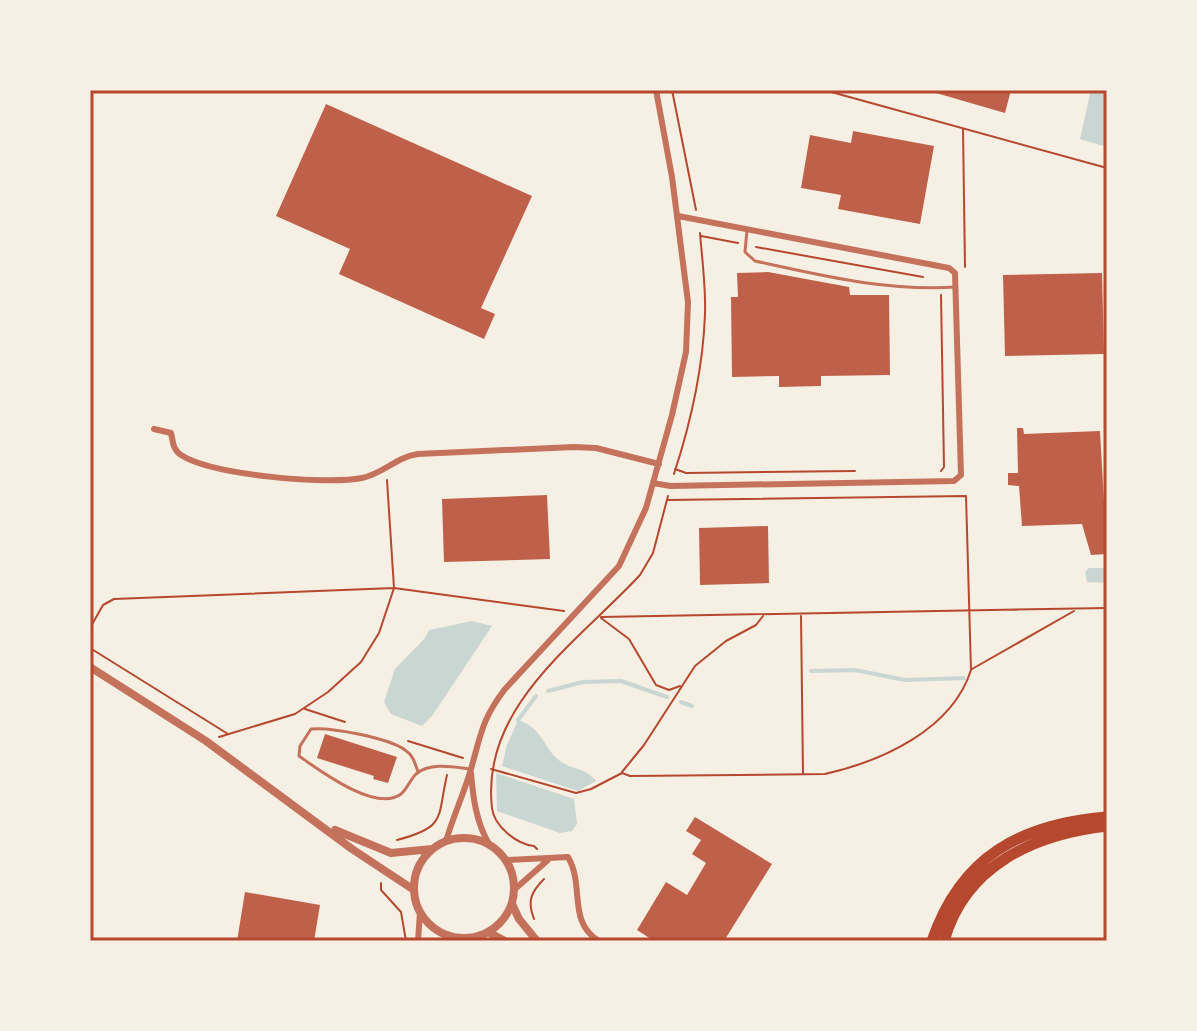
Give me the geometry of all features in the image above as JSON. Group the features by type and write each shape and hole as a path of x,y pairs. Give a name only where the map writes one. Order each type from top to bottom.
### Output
{"highway":[{"path":"932,941 954,893 992,853 1033,831 1081,819 1107,817"},
{"path":"944,941 953,916 966,895 995,865 1024,846 1051,836 1107,826"}],"street":[{"path":"446,841 479,732 489,710 619,566 642,520 659,464 686,352 688,302 678,216 656,90"},
{"path":"653,483 670,486 954,481 961,475 955,273 949,268 678,216"},
{"path":"154,429 171,433 173,446 180,455 281,479 365,478 398,459 418,454 574,447 596,448 659,464"},
{"path":"90,667 206,741 352,849 414,890"},
{"path":"420,912 428,923 449,939 466,938 488,932 498,925 512,904 515,889 506,860 489,844 482,832 470,769"},
{"path":"318,821 353,840 391,853 433,849"},
{"path":"418,941 420,912 414,890 418,867 433,849 446,841 475,839 489,844"},
{"path":"506,860 541,862 568,857 575,869 577,902 586,933 599,941"},
{"path":"515,889 541,862"},
{"path":"512,904 537,941"},
{"path":"488,932 505,941"}],"lane":[{"path":"747,230 745,252 755,261 868,285 909,289 956,287"},
{"path":"418,772 413,758 404,749 348,731 328,727 311,729 300,746 299,756 331,778 364,794 387,798 400,795 418,772 434,767 470,769"}],"path":[{"path":"529,931 536,924 530,899 544,878 534,846 519,841 495,820 491,769 502,731 521,699 640,575 653,553 687,435 702,352 705,312 700,236 672,90"},
{"path":"824,90 1107,168"},
{"path":"700,236 923,278"},
{"path":"940,288 944,467 940,472"},
{"path":"206,741 295,714 328,692 361,662 379,633 394,588 386,466"},
{"path":"675,469 686,473 858,471"},
{"path":"622,773 630,776 803,775 848,769 915,738 952,707 966,687 971,670 966,496 667,500"},
{"path":"90,628 103,605 114,599 394,588 563,610 585,632"},
{"path":"600,617 1107,608"},
{"path":"971,670 1078,609"},
{"path":"491,769 576,793 622,773 695,666 708,654 756,625 763,615"},
{"path":"800,615 803,775"},
{"path":"600,617 629,639 656,685 669,690 683,685"},
{"path":"90,648 228,734"}],"shaded area":[{"path":"1091,90 1107,90 1107,147 1080,139"},
{"path":"1089,568 1107,568 1107,583 1087,582 1085,572"},
{"path":"472,621 492,626 432,716 422,726 391,714 384,702 395,669 429,630"},
{"path":"518,720 539,734 557,758 588,773 596,781 578,791 502,766"},
{"path":"496,773 574,799 577,824 572,831 560,833 497,811"}],"building":[{"path":"937,90 1011,90 1005,113 936,93"},
{"path":"326,104 532,196 481,308 495,314 484,339 339,274 350,249 276,216"},
{"path":"853,131 934,146 920,224 838,209 841,195 801,188 810,135 851,143"},
{"path":"768,272 849,287 850,295 889,295 890,375 821,376 821,386 779,387 779,376 732,377 731,297 738,297 737,273"},
{"path":"1102,273 1104,354 1005,356 1003,275"},
{"path":"1017,428 1023,428 1024,434 1100,431 1107,554 1091,555 1082,524 1022,526 1019,486 1008,485 1008,473 1018,473"},
{"path":"547,495 550,559 444,562 442,499"},
{"path":"768,526 769,583 700,585 699,528"},
{"path":"325,734 397,757 388,783 317,758"},
{"path":"695,817 772,864 724,941 654,941 637,930 666,882 687,895 706,863 692,854 701,840 686,831"},
{"path":"245,892 320,905 314,941 237,941"}],"waterway":[{"path":"811,671 855,670 905,680 964,678"},
{"path":"548,691 583,682 621,681 667,697"},
{"path":"518,720 536,696"},
{"path":"681,702 692,706"}]}
